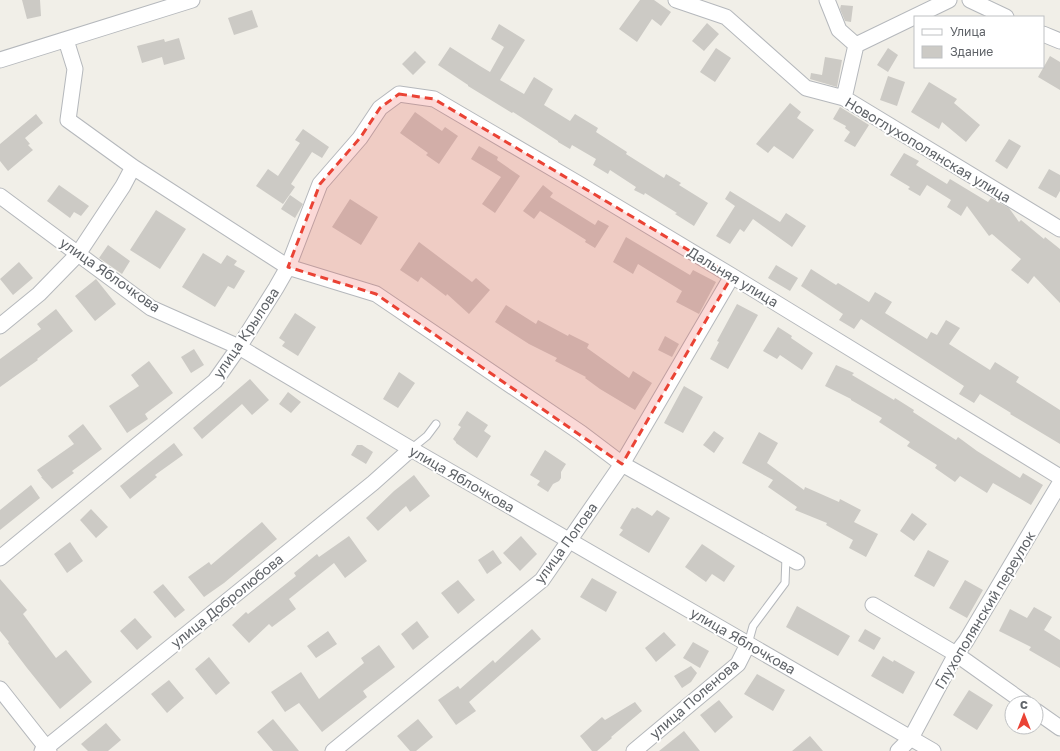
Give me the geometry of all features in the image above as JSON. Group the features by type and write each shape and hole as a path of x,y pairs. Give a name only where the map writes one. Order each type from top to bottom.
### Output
{"street":[{"name":"Новоглухополянская улица","path":"676,0 726,17 806,88 844,98 1060,229"},
{"path":"827,0 839,30 856,45"},
{"path":"916,16 949,0"},
{"path":"970,0 1004,16"},
{"path":"0,60 188,1"},
{"path":"856,45 914,17"},
{"path":"1044,34 1060,41"},
{"path":"66,40 75,69 68,120 133,167 288,267 376,294 581,433 622,464 792,560"},
{"path":"844,98 856,45"},
{"name":"улица Крылова","path":"0,558 215,381 239,347 288,267 320,184 360,138 380,108 400,94"},
{"name":"Дальняя улица","path":"400,94 434,99 732,276 1060,477"},
{"path":"0,326 39,294 78,254 123,186 133,167"},
{"name":"улица Яблочкова","path":"0,196 151,308 239,347 411,450 933,751"},
{"name":"улица Попова","path":"333,751 542,580 570,542 622,464 732,276"},
{"name":"улица Добролюбова","path":"46,750 367,488 411,450"},
{"name":"Глухополянский переулок","path":"898,751 911,738 956,654 966,641 1060,484"},
{"path":"873,605 956,654 1014,695"},
{"name":"улица Поленова","path":"634,751 738,664 748,644"},
{"path":"0,689 46,750"},
{"path":"1044,717 1060,728"}],"lane":[{"path":"411,450 427,436 436,424"},
{"path":"748,644 753,626 785,583 792,560"}],"highlighted area":[{"path":"399,94 434,99 732,276 622,464 376,294 288,267 320,184 360,138 380,108"}],"building":[{"path":"22,0 40,0 41,16 27,19"},
{"path":"640,0 654,0 671,12 661,26 652,19 637,42 619,29"},
{"path":"841,5 853,6 851,22 845,21 840,9"},
{"path":"252,10 258,27 234,35 228,18"},
{"path":"707,23 719,34 704,51 692,41"},
{"path":"499,24 525,40 500,80 524,94 534,77 553,89 544,105 570,121 575,114 598,128 596,132 627,152 626,154 664,178 666,174 681,183 679,185 708,203 694,226 675,214 677,213 645,193 644,195 634,190 636,187 610,170 608,174 593,165 596,159 572,145 570,149 558,142 513,112 512,113 468,86 438,65 450,47 490,72 504,47 491,39"},
{"path":"179,38 185,59 164,65 162,57 142,63 137,46 164,39 165,42"},
{"path":"716,48 731,58 715,82 700,72"},
{"path":"888,48 898,55 888,72 877,65"},
{"path":"415,51 426,62 413,75 402,64"},
{"path":"1050,56 1060,62 1060,90 1038,77"},
{"path":"825,57 842,60 837,87 810,79 811,73 822,75"},
{"path":"888,76 905,82 897,106 880,100"},
{"path":"929,82 957,99 954,103 980,125 966,142 942,122 939,129 911,112"},
{"path":"790,103 801,112 797,118 814,130 793,159 774,146 768,153 756,144"},
{"path":"840,107 869,125 855,147 844,141 850,132 845,128 846,126 833,119"},
{"path":"415,112 442,131 445,127 458,136 439,164 426,155 428,153 400,133"},
{"path":"36,114 43,123 25,138 30,144 28,145 33,150 8,171 0,161 0,144"},
{"path":"303,129 329,147 322,158 312,152 291,184 295,187 283,204 256,186 268,169 278,176 300,143 295,140"},
{"path":"1009,139 1021,146 1007,169 995,161"},
{"path":"479,146 498,157 497,160 520,176 495,213 482,204 501,177 471,159"},
{"path":"904,153 919,161 916,165 947,184 950,179 988,202 991,198 1009,208 1019,222 1021,220 1044,239 1045,237 1060,249 1060,303 1034,276 1028,284 1011,270 1021,259 992,234 989,236 967,206 961,216 947,207 951,200 927,185 920,196 908,189 910,187 890,175"},
{"path":"1049,169 1060,175 1060,191 1056,198 1038,188"},
{"path":"59,185 89,206 81,216 74,212 70,218 47,201"},
{"path":"543,185 553,193 550,197 595,225 598,220 609,226 595,248 585,242 586,240 540,211 534,219 523,211"},
{"path":"730,191 780,222 786,213 806,226 792,247 753,219 744,232 740,229 730,244 716,236 735,206 725,199"},
{"path":"290,195 303,204 295,218 281,209"},
{"path":"350,199 378,217 361,245 332,227"},
{"path":"156,210 186,229 160,269 130,250"},
{"path":"626,237 690,275 693,270 716,282 699,314 676,302 682,291 638,264 633,274 613,262"},
{"path":"419,242 472,282 476,278 490,290 469,314 447,294 446,296 421,277 418,282 400,270"},
{"path":"108,245 130,261 122,274 99,258"},
{"path":"203,253 221,264 227,255 237,261 234,265 245,271 234,289 228,286 215,307 182,287"},
{"path":"19,262 33,278 13,295 0,279"},
{"path":"776,265 798,278 790,291 768,278"},
{"path":"811,269 836,285 838,283 869,302 875,292 892,302 885,313 927,339 931,332 937,335 946,320 960,328 949,344 990,370 995,362 1019,377 1016,382 1060,410 1060,444 980,394 974,403 959,394 964,386 861,319 854,329 839,320 843,314 801,286"},
{"path":"96,279 116,304 95,321 75,296"},
{"path":"737,304 758,315 728,369 710,359 719,342 717,341"},
{"path":"506,305 536,324 538,320 568,336 569,334 589,344 587,348 629,378 633,371 652,383 635,410 600,389 585,378 586,377 555,361 557,358 529,344 495,322"},
{"path":"56,309 73,331 37,359 38,360 0,387 0,359 41,329 37,324"},
{"path":"295,313 316,327 298,356 282,346 285,342 279,338"},
{"path":"778,327 813,353 802,370 780,355 777,359 763,351"},
{"path":"665,336 679,344 672,357 658,350"},
{"path":"194,349 204,365 191,373 181,357"},
{"path":"149,361 173,393 145,414 148,419 127,433 109,406 139,386 131,375"},
{"path":"836,365 854,373 852,375 894,400 895,398 914,410 913,412 956,440 958,437 1020,478 1023,473 1043,485 1031,505 993,483 987,493 960,476 955,482 935,468 937,465 907,446 910,442 879,422 882,418 851,399 825,386"},
{"path":"399,372 415,383 398,408 383,399"},
{"path":"250,379 269,400 252,415 242,404 202,439 193,428"},
{"path":"684,386 703,397 683,433 664,423"},
{"path":"288,392 301,402 291,413 279,404"},
{"path":"467,411 488,425 484,431 491,436 477,458 456,443 453,439 461,427 458,425"},
{"path":"83,424 102,449 72,471 74,473 52,489 37,470 74,444 68,436"},
{"path":"714,431 724,438 714,453 703,445"},
{"path":"759,432 778,443 767,463 804,490 805,487 839,502 840,499 861,510 854,522 878,534 866,557 849,548 853,540 826,525 827,523 795,510 797,507 768,487 773,480 742,463"},
{"path":"174,443 183,455 155,475 157,477 130,499 120,486"},
{"path":"357,445 362,445 373,452 366,464 351,455"},
{"path":"545,450 566,464 561,472 561,478 553,484 548,492 537,485 540,481 530,475"},
{"path":"414,475 430,496 410,512 406,506 378,531 366,518 394,491"},
{"path":"31,485 40,498 0,530 0,510"},
{"path":"637,507 652,516 657,510 670,518 649,553 619,535 623,530 620,528 632,508 635,509"},
{"path":"91,509 108,527 96,538 80,520"},
{"path":"912,513 927,524 914,541 900,531"},
{"path":"262,522 277,539 224,583 204,597 188,577 209,562 211,565"},
{"path":"349,536 367,561 345,578 334,563 289,599 296,609 272,627 269,624 249,643 232,625 246,612 248,614 296,576 294,573 317,554 319,557"},
{"path":"521,536 537,554 520,571 503,553"},
{"path":"70,542 83,561 67,573 54,554"},
{"path":"702,544 735,566 724,582 712,574 706,582 685,567"},
{"path":"493,550 502,563 487,574 478,560"},
{"path":"928,550 949,561 934,587 914,576"},
{"path":"592,578 617,592 606,612 580,597"},
{"path":"0,579 27,610 23,614 56,658 66,650 92,682 60,709 0,631"},
{"path":"458,580 475,600 458,614 441,593"},
{"path":"965,580 983,590 967,618 949,608"},
{"path":"163,584 185,610 175,618 153,592"},
{"path":"797,606 850,636 838,656 786,627"},
{"path":"1034,607 1052,617 1044,630 1060,640 1060,668 1029,650 1031,647 999,631 1010,609 1027,618"},
{"path":"135,618 152,637 137,650 120,631"},
{"path":"417,621 429,637 413,650 401,634"},
{"path":"532,629 541,639 469,702 476,711 456,725 438,700 458,686 460,689 493,660 495,663"},
{"path":"865,629 881,638 874,650 858,641"},
{"path":"328,631 337,644 316,658 307,646"},
{"path":"664,632 676,645 656,662 645,648"},
{"path":"693,642 709,651 700,668 683,658"},
{"path":"379,645 395,667 363,691 367,697 322,732 299,703 285,712 271,692 301,672 319,699 364,663 361,658"},
{"path":"883,656 893,662 894,660 915,672 903,694 871,676"},
{"path":"209,657 230,683 216,695 195,669"},
{"path":"691,666 697,673 691,682 682,688 674,676"},
{"path":"757,674 785,690 773,711 744,694"},
{"path":"169,680 184,698 167,713 151,694"},
{"path":"969,690 993,705 977,730 953,715"},
{"path":"719,700 733,717 715,733 700,715"},
{"path":"635,702 642,711 597,751 592,751 580,736 602,717 605,720"},
{"path":"273,719 299,751 273,751 257,732"},
{"path":"418,719 433,737 416,751 410,751 397,736"},
{"path":"106,723 121,740 108,751 88,751 81,744"},
{"path":"684,731 700,751 659,751"},
{"path":"810,736 823,751 792,751"}]}
